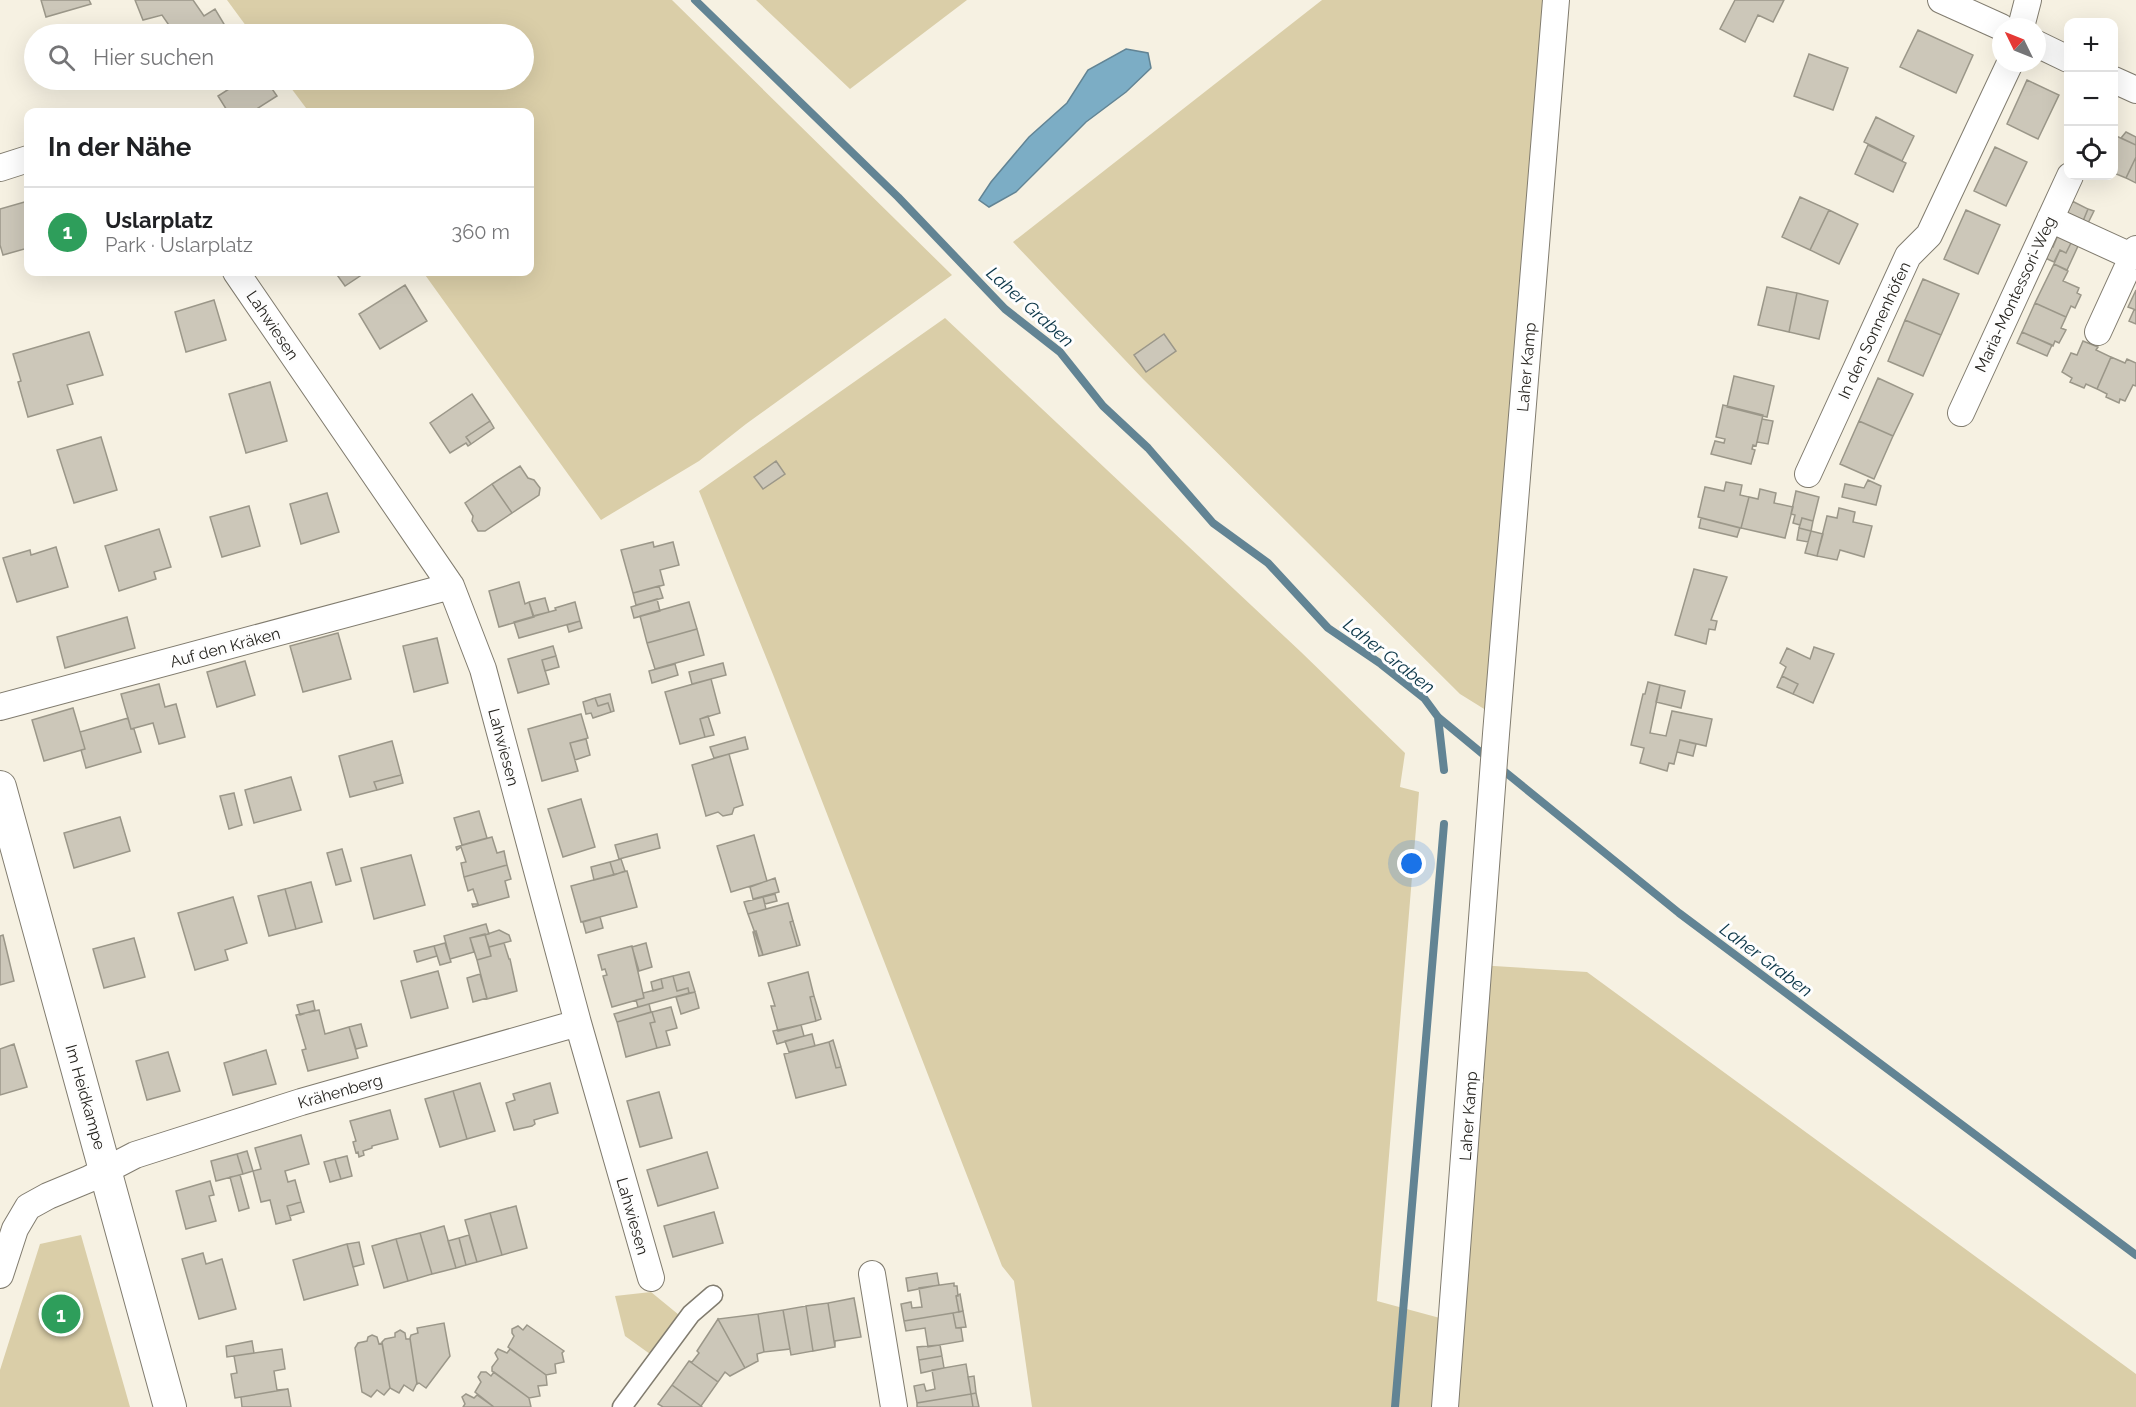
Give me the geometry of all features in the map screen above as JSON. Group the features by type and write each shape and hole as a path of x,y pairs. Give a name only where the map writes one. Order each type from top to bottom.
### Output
{"street":[{"name":"Laher Kamp","path":"1445,1407 1496,734 1556,0"},
{"path":"1941,0 1992,23"},
{"path":"2023,18 2028,0"},
{"path":"2046,48 2064,57"},
{"name":"In den Sonnenhöfen","path":"1808,474 1908,256 1929,235 2006,72"},
{"path":"2118,82 2136,90"},
{"path":"0,168 24,160"},
{"name":"Maria-Montessori-Weg","path":"1961,413 2068,180"},
{"path":"2050,219 2134,253 2098,332"},
{"name":"Lahwiesen","path":"239,276 451,586 483,669 578,1023 651,1278"},
{"name":"Auf den Kräken","path":"0,707 451,586"},
{"name":"Im Heidkampe","path":"0,787 170,1407"},
{"name":"Krähenberg","path":"0,1275 15,1229 28,1207 135,1155 301,1102 578,1023"},
{"path":"872,1274 894,1407"},
{"path":"622,1407 691,1314 713,1295"}],"shaded area":[{"path":"227,0 672,0 952,275 746,424 699,461 601,520 426,276 534,276 534,108 306,108 292,90 534,90 534,24 245,24"},
{"path":"756,0 967,0 850,89"},
{"path":"1322,0 1544,0 1489,712 1460,694 1143,379 1013,242"},
{"path":"945,318 1301,652 1405,753 1400,787 1419,792 1377,1301 1451,1321 1478,965 1587,972 2136,1374 2136,1407 1032,1407 1014,1281 1002,1266 774,677 699,491"},
{"path":"81,1235 130,1407 0,1407 0,1370 40,1244"},
{"path":"651,1292 679,1315 650,1354 625,1336 615,1296"}],"water":[{"path":"1126,49 1148,53 1151,68 1126,92 1086,122 1016,192 989,207 979,200 1029,137 1067,103 1088,70"}],"building":[{"path":"41,0 89,0 91,4 46,17"},
{"path":"135,0 193,0 204,16 215,9 224,24 168,24 162,15 143,20"},
{"path":"1735,0 1784,0 1773,22 1758,15 1745,42 1720,29"},
{"path":"1918,30 1973,55 1956,93 1900,67"},
{"path":"1809,54 1848,68 1833,110 1794,96"},
{"path":"2027,80 2059,95 2038,139 2007,124"},
{"path":"227,90 273,90 277,96 258,108 226,108 218,96"},
{"path":"1876,117 1914,136 1902,161 1864,142"},
{"path":"2126,132 2136,137 2136,145 2121,138"},
{"path":"2118,137 2136,145 2136,157 2126,178 2118,175"},
{"path":"1868,145 1906,163 1893,192 1855,174"},
{"path":"1995,147 2027,162 2006,206 1974,191"},
{"path":"2136,157 2136,183 2126,178"},
{"path":"1800,197 1829,210 1810,250 1782,237"},
{"path":"2072,201 2088,209 2083,221 2067,214"},
{"path":"24,202 24,249 3,255 0,245 0,209"},
{"path":"2088,209 2094,211 2088,223 2083,221"},
{"path":"1829,210 1858,224 1839,264 1810,250"},
{"path":"1966,210 2000,225 1978,274 1944,259"},
{"path":"2058,235 2072,241 2066,253 2060,250 2054,262 2043,257 2048,245 2053,247"},
{"path":"2072,241 2079,244 2067,270 2054,264 2060,250 2066,253"},
{"path":"2054,264 2068,271 2063,281 2079,288 2077,293 2081,295 2075,308 2071,306 2066,317 2035,303"},
{"path":"338,276 360,276 345,286"},
{"path":"1923,279 1959,294 1941,335 1905,320"},
{"path":"405,285 427,321 380,349 359,314"},
{"path":"1767,287 1797,293 1789,332 1758,325"},
{"path":"2136,290 2136,310 2128,307"},
{"path":"1797,293 1828,301 1819,339 1789,332"},
{"path":"214,300 226,340 186,352 175,312"},
{"path":"2035,303 2066,317 2061,328 2066,330 2059,343 2055,341 2053,346 2022,332"},
{"path":"2136,310 2136,324 2129,321"},
{"path":"1905,320 1941,335 1923,376 1888,361"},
{"path":"89,332 103,375 67,385 73,404 28,417 13,354"},
{"path":"2022,332 2052,345 2047,356 2017,343"},
{"path":"1164,334 1176,351 1146,372 1134,355"},
{"path":"2083,341 2098,347 2096,350 2111,357 2097,389 2086,384 2084,388 2070,382 2072,378 2062,372 2071,353 2077,355"},
{"path":"2111,357 2125,363 2127,359 2136,363 2136,386 2133,385 2125,401 2120,399 2119,403 2106,397 2107,394 2097,389"},
{"path":"1734,376 1774,386 1767,417 1727,407"},
{"path":"1878,378 1913,394 1893,436 1859,421"},
{"path":"270,382 287,441 246,453 229,394"},
{"path":"472,394 490,421 466,437 471,444 468,446 466,443 450,453 430,423"},
{"path":"1723,405 1763,415 1756,446 1753,445 1752,449 1755,450 1751,464 1711,454 1715,441 1724,443 1725,439 1716,437"},
{"path":"1762,419 1773,421 1768,444 1757,442"},
{"path":"490,421 494,428 471,444 466,437"},
{"path":"1859,421 1893,436 1874,479 1840,464"},
{"path":"101,437 117,490 74,503 57,450"},
{"path":"776,461 785,474 763,489 754,477"},
{"path":"520,466 528,478 534,480 540,488 539,495 512,513 492,484"},
{"path":"1868,480 1881,486 1876,505 1842,497 1845,484 1864,488"},
{"path":"1726,482 1742,485 1740,495 1749,497 1741,528 1698,517 1705,487 1724,491"},
{"path":"492,484 512,513 485,531 478,531 465,503"},
{"path":"1760,489 1776,493 1774,503 1793,507 1785,538 1741,528 1749,497 1758,499"},
{"path":"1796,491 1819,497 1813,521 1802,518 1800,525 1793,523 1795,515 1791,514"},
{"path":"327,493 339,532 301,544 290,504"},
{"path":"249,506 260,546 222,557 210,517"},
{"path":"1839,508 1855,512 1853,522 1872,526 1864,557 1840,550 1837,560 1817,556 1827,516 1837,518"},
{"path":"1701,518 1740,528 1737,537 1699,528"},
{"path":"1802,518 1813,521 1811,531 1799,528"},
{"path":"1799,528 1811,531 1808,542 1797,540"},
{"path":"159,529 171,567 154,572 156,579 119,591 105,546"},
{"path":"1811,531 1823,534 1817,556 1805,553"},
{"path":"653,542 654,547 673,542 679,565 660,570 664,585 633,593 621,550"},
{"path":"56,547 68,587 17,602 3,558 30,550 31,555"},
{"path":"1694,569 1727,577 1711,620 1717,621 1715,630 1709,629 1706,644 1675,635"},
{"path":"519,582 525,604 529,602 534,617 499,627 489,591"},
{"path":"659,586 663,598 636,605 633,593"},
{"path":"545,598 549,612 533,616 529,602"},
{"path":"657,599 660,611 634,618 631,607"},
{"path":"575,602 580,621 519,638 514,622"},
{"path":"689,602 697,629 647,643 640,616"},
{"path":"127,617 135,648 65,668 57,637"},
{"path":"580,621 582,628 569,632 567,625"},
{"path":"697,629 704,655 655,669 647,643"},
{"path":"338,633 351,679 303,692 290,646"},
{"path":"437,638 448,683 414,692 403,646"},
{"path":"553,646 556,656 542,660 549,684 518,693 508,659"},
{"path":"1814,647 1834,654 1813,703 1793,694 1798,684 1782,676 1786,667 1780,663 1787,648 1810,659"},
{"path":"556,656 559,667 545,671 542,660"},
{"path":"245,661 255,695 217,707 207,672"},
{"path":"723,663 726,675 692,684 689,672"},
{"path":"675,664 678,675 652,683 649,671"},
{"path":"1782,676 1798,684 1793,694 1777,687"},
{"path":"711,679 720,713 700,719 705,737 680,744 665,692"},
{"path":"1648,682 1660,685 1650,733 1666,736 1672,711 1712,719 1706,746 1680,740 1674,764 1669,763 1667,771 1640,763 1644,748 1631,745"},
{"path":"159,684 165,707 176,704 185,737 159,744 153,723 131,729 121,694"},
{"path":"1660,685 1685,691 1681,708 1656,702"},
{"path":"610,694 614,711 611,712 608,703 598,706 595,698"},
{"path":"595,698 598,706 608,703 611,712 593,718 591,713 586,714 583,702"},
{"path":"73,708 85,749 44,761 32,720"},
{"path":"581,714 588,738 570,743 578,771 542,781 528,729"},
{"path":"708,716 714,735 705,737 700,719"},
{"path":"128,718 141,752 86,768 81,750 85,749 80,732"},
{"path":"745,737 748,749 714,758 710,747"},
{"path":"586,739 590,755 575,760 570,743"},
{"path":"1680,740 1696,744 1693,756 1677,752"},
{"path":"392,741 401,775 374,782 377,790 350,797 339,756"},
{"path":"729,754 743,805 734,808 732,814 723,816 718,812 706,816 692,765"},
{"path":"401,775 403,783 377,790 374,782"},
{"path":"291,777 301,810 254,823 245,790"},
{"path":"234,793 242,825 229,829 220,796"},
{"path":"581,799 595,847 563,857 548,809"},
{"path":"479,811 487,838 462,845 454,818"},
{"path":"120,817 130,851 74,868 64,833"},
{"path":"657,834 660,848 619,859 615,845"},
{"path":"754,835 767,881 731,892 717,846"},
{"path":"492,837 497,853 504,851 507,865 464,877 461,863 466,862 461,847 457,850 456,847"},
{"path":"342,849 351,881 336,885 327,853"},
{"path":"411,855 425,905 374,919 361,868"},
{"path":"621,859 625,871 614,875 610,862"},
{"path":"610,862 614,875 594,880 591,867"},
{"path":"507,865 511,879 505,881 509,897 473,907 472,904 478,904 473,889 468,891 464,877"},
{"path":"627,871 637,907 581,922 571,886"},
{"path":"775,878 779,892 753,899 750,887"},
{"path":"311,882 322,922 296,929 285,889"},
{"path":"285,889 296,929 269,936 258,896"},
{"path":"775,894 777,901 765,904 763,897"},
{"path":"233,897 247,943 225,950 228,960 195,970 178,913"},
{"path":"763,897 766,909 748,914 744,902"},
{"path":"788,903 793,921 790,922 797,946 763,955 748,914"},
{"path":"600,917 603,928 586,933 583,922"},
{"path":"793,921 800,945 797,946 790,922"},
{"path":"486,924 489,934 470,938 474,952 450,959 444,936"},
{"path":"499,930 509,935 511,941 489,947 485,935"},
{"path":"756,931 763,955 759,956 753,932"},
{"path":"485,934 491,956 477,960 470,938"},
{"path":"3,935 14,981 0,985 0,936"},
{"path":"134,938 145,977 104,988 93,949"},
{"path":"445,943 451,962 440,965 434,946"},
{"path":"504,943 517,991 487,999 477,960 491,956 489,947"},
{"path":"646,943 652,967 639,971 632,947"},
{"path":"434,946 437,956 417,962 414,951"},
{"path":"632,946 644,998 612,1007 603,976 607,975 605,969 602,970 598,955"},
{"path":"438,971 448,1008 411,1018 401,981"},
{"path":"689,972 695,992 689,993 688,988 677,991 673,976"},
{"path":"808,972 814,996 810,997 816,1021 778,1031 771,1006 775,1006 768,983"},
{"path":"480,974 487,998 473,1002 467,978"},
{"path":"673,976 677,991 688,988 689,993 638,1007 636,1000 644,998 643,993 663,988 661,979"},
{"path":"661,979 663,988 653,991 651,982"},
{"path":"695,992 699,1008 681,1014 676,997"},
{"path":"814,996 821,1019 816,1021 810,997"},
{"path":"313,1001 315,1010 300,1015 297,1005"},
{"path":"649,1004 651,1012 617,1022 614,1014"},
{"path":"671,1007 677,1028 666,1031 670,1045 657,1048 650,1023 655,1022 652,1012"},
{"path":"319,1010 325,1034 349,1027 358,1058 308,1071 302,1050 306,1049 296,1015"},
{"path":"652,1012 655,1022 650,1023 657,1048 626,1057 617,1022"},
{"path":"361,1024 367,1046 356,1049 349,1027"},
{"path":"801,1025 804,1036 777,1044 773,1031"},
{"path":"812,1034 815,1046 789,1052 785,1041"},
{"path":"833,1040 841,1067 836,1068 829,1042"},
{"path":"829,1042 836,1068 841,1067 846,1085 796,1098 784,1054"},
{"path":"14,1044 27,1087 0,1095 0,1049"},
{"path":"266,1050 276,1084 233,1095 224,1063"},
{"path":"168,1052 180,1091 147,1100 136,1061"},
{"path":"480,1083 495,1131 467,1139 453,1091"},
{"path":"550,1083 558,1113 534,1120 535,1124 532,1126 514,1130 506,1103 515,1100 513,1094"},
{"path":"453,1091 467,1139 440,1147 425,1099"},
{"path":"659,1092 672,1138 640,1147 627,1101"},
{"path":"390,1110 398,1139 372,1146 363,1151 364,1155 359,1157 353,1142 356,1141 350,1121"},
{"path":"301,1135 309,1164 285,1171 288,1182 295,1180 301,1202 287,1206 291,1220 276,1224 270,1200 261,1202 253,1171 261,1169 255,1148"},
{"path":"247,1151 253,1171 243,1174 237,1154"},
{"path":"707,1152 718,1188 658,1206 647,1170"},
{"path":"237,1154 243,1174 216,1181 211,1161"},
{"path":"347,1156 352,1176 341,1179 335,1159"},
{"path":"335,1159 341,1179 330,1182 324,1162"},
{"path":"240,1175 249,1208 239,1211 230,1177"},
{"path":"210,1181 214,1195 209,1196 216,1221 186,1229 176,1191"},
{"path":"301,1202 304,1212 290,1216 287,1206"},
{"path":"516,1206 527,1248 502,1255 490,1213"},
{"path":"714,1212 723,1243 673,1257 664,1226"},
{"path":"490,1213 502,1255 477,1262 465,1220"},
{"path":"444,1226 456,1268 432,1274 420,1233"},
{"path":"420,1233 432,1274 408,1281 396,1239"},
{"path":"469,1235 477,1262 466,1265 459,1238"},
{"path":"459,1238 466,1265 456,1268 448,1241"},
{"path":"396,1239 408,1281 384,1288 372,1246"},
{"path":"359,1242 364,1264 353,1267 347,1244"},
{"path":"347,1244 358,1285 304,1300 293,1260"},
{"path":"203,1253 206,1264 222,1259 236,1309 199,1319 182,1259"},
{"path":"937,1273 939,1285 908,1291 906,1278"},
{"path":"954,1283 954,1286 957,1286 959,1312 904,1321 901,1304 911,1302 912,1308 922,1307 919,1288"},
{"path":"960,1294 963,1311 959,1312 956,1296"},
{"path":"854,1298 861,1337 835,1341 835,1347 828,1303"},
{"path":"828,1303 835,1347 813,1351 806,1306"},
{"path":"806,1306 813,1351 791,1355 783,1310"},
{"path":"783,1310 790,1349 764,1352 758,1314"},
{"path":"963,1311 966,1327 956,1328 953,1313"},
{"path":"953,1313 956,1328 961,1328 963,1341 928,1347 925,1328 906,1331 904,1321"},
{"path":"758,1314 764,1352 757,1354 758,1361 745,1368 718,1319"},
{"path":"718,1319 745,1368 730,1376 725,1372 718,1382 689,1361 692,1362 699,1353 697,1351"},
{"path":"444,1323 450,1356 426,1388 417,1384 410,1338 411,1335 418,1333 417,1328"},
{"path":"527,1325 564,1351 562,1353 564,1362 555,1364 556,1373 546,1375 508,1347 514,1336 512,1329 518,1326 523,1330"},
{"path":"400,1330 405,1333 406,1339 410,1339 417,1383 413,1391 404,1385 399,1393 390,1388 382,1342 395,1337 395,1333"},
{"path":"372,1335 377,1337 379,1344 382,1343 390,1388 384,1395 377,1390 371,1397 362,1392 355,1348 358,1343 367,1341"},
{"path":"252,1341 254,1353 227,1357 226,1346"},
{"path":"940,1345 942,1356 919,1360 917,1347"},
{"path":"282,1349 285,1369 274,1371 277,1390 288,1389 235,1398 231,1374 237,1373 234,1356"},
{"path":"498,1349 507,1353 510,1349 546,1375 547,1385 538,1386 540,1396 529,1398 492,1371 498,1359 495,1353"},
{"path":"942,1356 944,1368 921,1373 919,1360"},
{"path":"689,1361 718,1382 701,1406 672,1385"},
{"path":"966,1364 971,1394 917,1403 914,1386 924,1384 926,1391 935,1389 932,1370"},
{"path":"481,1372 486,1372 491,1376 494,1372 529,1398 531,1407 494,1407 475,1392 481,1382 478,1377"},
{"path":"974,1376 976,1393 971,1394 968,1377"},
{"path":"672,1385 702,1407 663,1407 658,1404"},
{"path":"288,1389 291,1407 242,1407 241,1397 235,1398"},
{"path":"976,1393 979,1407 973,1407 971,1394"},
{"path":"466,1394 474,1398 477,1395 494,1407 463,1407 465,1404 462,1397"},
{"path":"971,1394 973,1407 917,1407 917,1403"}],"waterway":[{"name":"Laher Graben","path":"695,0 898,197 1005,309 1060,352 1103,406 1148,448 1213,523 1268,563 1328,628 1381,664 1424,698 1438,717 1490,760"},
{"path":"1438,717 1444,770"},
{"name":"Laher Graben","path":"1499,767 1679,913 2136,1255"},
{"path":"1395,1407 1444,824"}],"place":[{"name":"Uslarplatz","path":"61,1314"}]}
